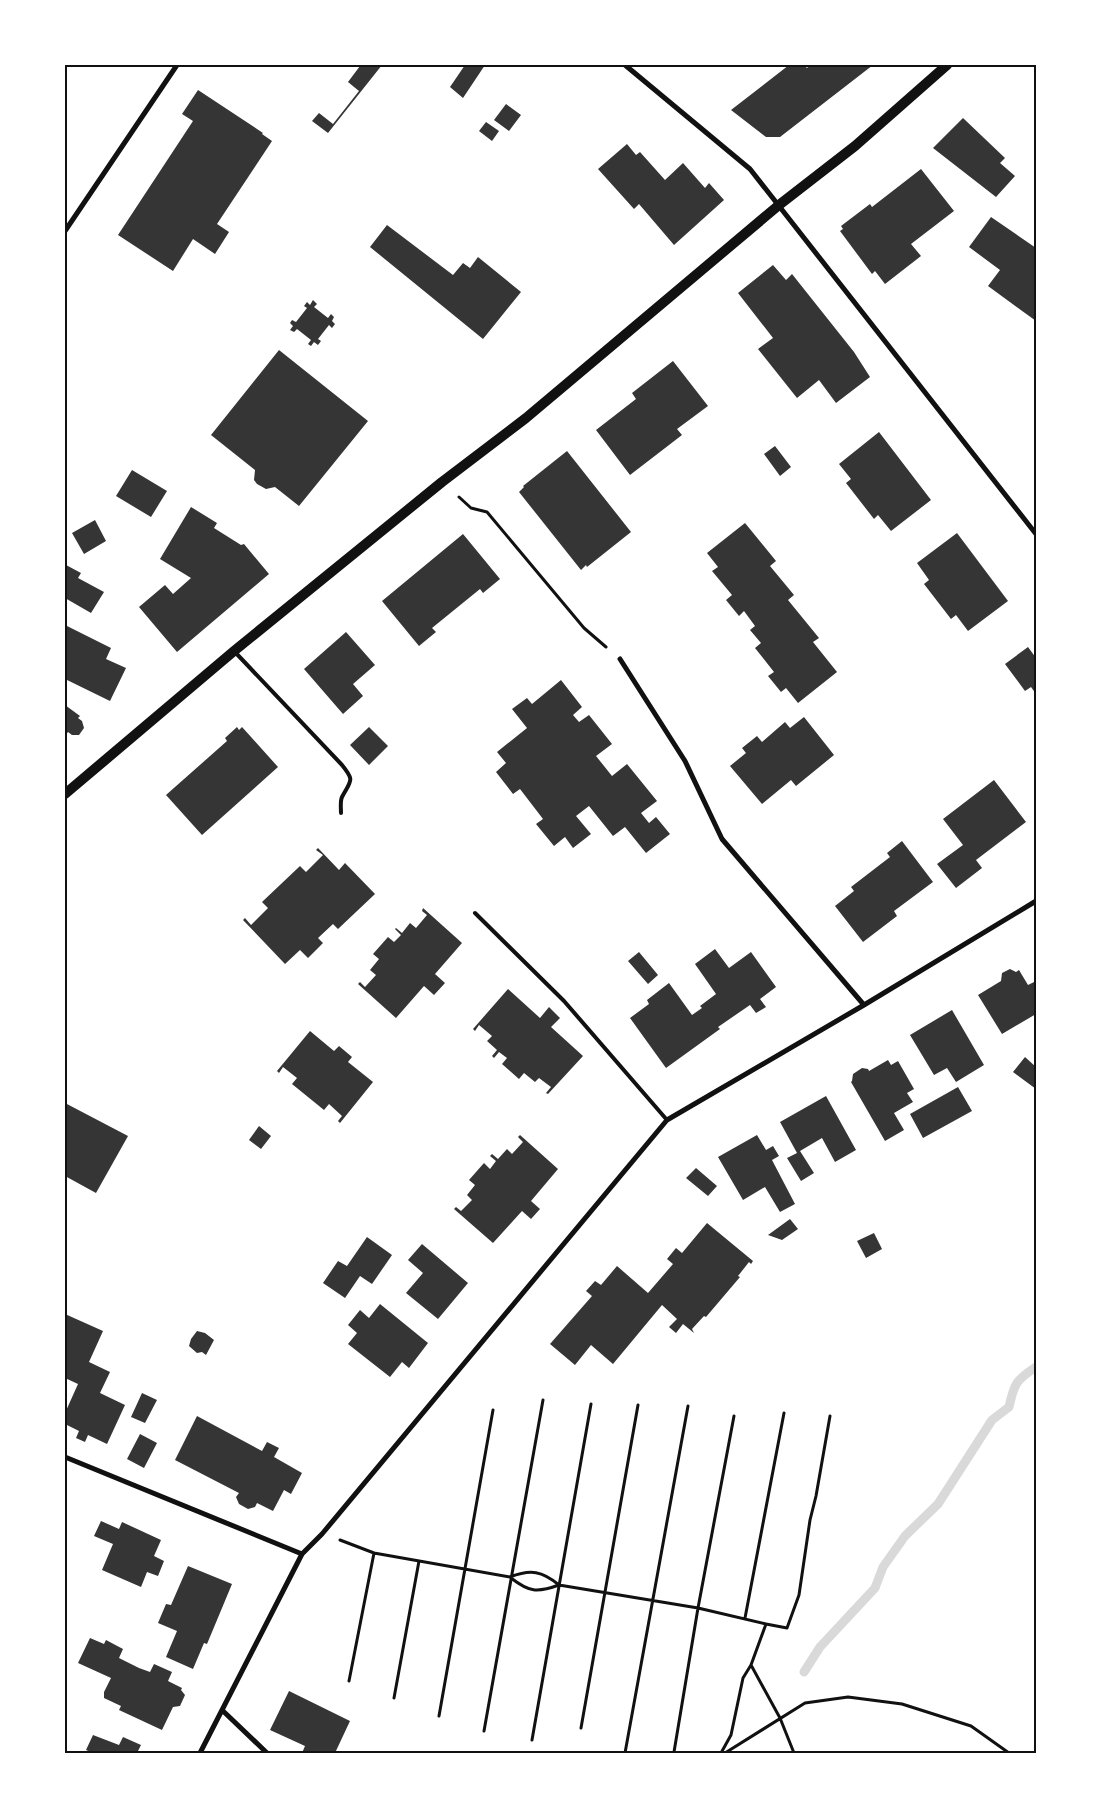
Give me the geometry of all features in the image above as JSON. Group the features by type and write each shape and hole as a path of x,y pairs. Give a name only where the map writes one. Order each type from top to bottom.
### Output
{"main road":[{"path":"65,794 234,651 442,482 526,418 779,206 855,146 947,65"}],"street":[{"path":"65,231 177,65"},
{"path":"625,65 750,169 1036,534"},
{"path":"620,659 685,761 722,839 864,1006"},
{"path":"200,1753 302,1554 322,1534 667,1120 864,1006 1036,901"},
{"path":"65,1457 302,1554"},
{"path":"222,1710 267,1753"}],"lane":[{"path":"234,651 350,775 351,783 341,798 341,813"},
{"path":"476,913 564,1001 667,1120"}],"path":[{"path":"442,482 470,508 488,512 584,628 620,659"},
{"path":"484,1731 543,1400"},
{"path":"532,1740 591,1404"},
{"path":"581,1728 638,1405"},
{"path":"625,1753 688,1406"},
{"path":"439,1716 493,1410"},
{"path":"745,1618 784,1413"},
{"path":"674,1752 698,1608 734,1416"},
{"path":"510,1577 522,1572 535,1572 548,1576 559,1585 698,1608 787,1628 799,1595 810,1520 830,1416"},
{"path":"322,1534 374,1553 510,1577 524,1588 533,1590 545,1590 559,1585"},
{"path":"349,1680 374,1553"},
{"path":"394,1698 419,1561"},
{"path":"723,1753 730,1735 743,1678 751,1665 766,1624"},
{"path":"751,1665 780,1718 794,1753"},
{"path":"723,1753 805,1703 848,1698 902,1704 971,1726 1009,1753"}],"building":[{"path":"359,65 382,65 328,133 312,121 319,113 333,124 359,91 348,82"},
{"path":"465,65 485,65 463,98 450,87"},
{"path":"789,65 804,65 807,68 810,65 873,65 780,137 766,137 731,110"},
{"path":"198,90 272,141 217,224 229,232 215,254 193,239 173,271 118,235 193,121 182,114"},
{"path":"506,104 521,115 509,131 494,120"},
{"path":"963,118 1005,158 1000,163 1015,176 996,197 933,148"},
{"path":"486,122 499,131 492,141 479,131"},
{"path":"627,144 636,155 640,152 665,180 683,163 705,188 709,183 724,200 674,245 639,204 634,209 598,169"},
{"path":"921,169 954,211 911,244 921,256 885,284 875,271 872,274 840,231 843,229 841,226 870,204 872,207"},
{"path":"991,217 1036,248 1036,321 988,286 1000,270 969,247"},
{"path":"387,225 453,275 463,263 470,268 478,257 521,292 483,339 370,247"},
{"path":"773,265 786,280 792,274 854,352 870,377 836,403 819,380 797,398 758,349 773,338 738,293"},
{"path":"313,300 317,304 314,307 328,318 331,314 334,317 332,321 335,324 332,328 329,325 318,339 321,341 318,345 314,342 311,346 308,344 311,340 297,329 294,332 290,330 293,326 290,323 292,320 296,322 307,308 304,306 307,302 310,305"},
{"path":"279,350 368,421 299,506 275,487 266,489 257,484 254,480 255,470 211,435"},
{"path":"673,361 708,406 677,429 682,435 630,475 596,430 636,399 632,393"},
{"path":"879,432 931,500 891,531 878,515 874,519 846,483 851,479 839,464"},
{"path":"775,446 791,467 780,476 764,454"},
{"path":"567,451 631,532 581,570 519,492 523,486"},
{"path":"132,470 167,491 151,517 116,496"},
{"path":"191,507 217,523 214,528 241,545 244,544 269,574 177,652 139,607 165,585 173,594 191,578 160,559"},
{"path":"95,520 106,541 84,554 72,533"},
{"path":"745,523 776,561 770,566 794,595 788,600 819,638 813,642 837,672 798,703 786,688 781,692 768,676 774,672 755,648 761,643 750,630 755,626 744,611 739,616 726,600 732,595 712,571 718,567 707,553"},
{"path":"957,533 1008,601 968,631 956,615 951,619 924,584 929,580 917,563"},
{"path":"463,534 500,579 483,593 480,589 432,628 436,632 419,646 382,601"},
{"path":"66,565 81,573 78,578 104,592 91,613 65,598"},
{"path":"65,625 111,648 106,659 126,668 110,701 65,679"},
{"path":"346,632 375,665 353,684 363,696 343,714 304,669"},
{"path":"1028,647 1036,658 1036,694 1031,687 1025,691 1005,664"},
{"path":"561,680 582,707 573,715 579,722 589,715 612,744 596,756 612,776 627,764 657,801 641,813 649,823 656,817 670,834 646,853 625,827 613,836 589,806 576,816 591,834 573,848 565,837 554,846 536,824 543,819 520,789 513,794 496,772 506,763 497,752 527,728 512,709 527,698 532,704"},
{"path":"65,705 80,716 78,718 82,721 84,728 79,735 72,735 68,732 65,736"},
{"path":"804,717 834,755 796,786 791,780 762,804 730,766 746,753 742,748 757,736 762,742 785,722 790,728"},
{"path":"237,727 239,730 242,727 278,767 202,835 166,795 227,741 225,738"},
{"path":"369,727 388,746 369,765 350,745"},
{"path":"994,780 1026,822 976,860 982,868 956,888 937,864 963,845 943,819"},
{"path":"902,841 933,882 894,911 897,916 863,942 835,906 854,891 851,887 890,857 887,853"},
{"path":"318,848 339,870 345,863 375,894 338,929 333,924 318,938 323,943 308,958 300,950 285,964 243,920 245,918 251,925 268,908 262,902 300,866 306,872 323,855 316,850"},
{"path":"423,908 462,943 435,974 445,983 434,995 424,986 396,1018 358,984 360,982 365,987 376,975 370,970 379,959 373,954 388,937 394,942 401,935 396,928 402,933 410,923 416,928 427,915 422,911"},
{"path":"715,949 729,968 751,952 776,987 760,999 766,1007 756,1013 750,1005 718,1027 720,1029 666,1068 630,1018 649,1004 647,1000 669,983 692,1015 702,1008 700,1006 716,994 695,964"},
{"path":"639,952 658,975 648,984 628,961"},
{"path":"1010,969 1016,972 1019,970 1028,985 1036,981 1036,1014 1002,1034 978,995 1001,981 1002,973"},
{"path":"508,989 540,1018 549,1007 560,1018 551,1027 583,1056 548,1094 546,1093 551,1087 539,1078 535,1082 524,1073 519,1079 502,1064 507,1058 499,1052 494,1058 492,1056 497,1050 487,1041 492,1036 479,1025 475,1031 473,1029"},
{"path":"952,1010 984,1065 956,1082 947,1068 934,1075 910,1035"},
{"path":"310,1031 334,1051 339,1046 352,1057 348,1062 373,1082 340,1123 338,1121 342,1116 329,1104 324,1110 292,1084 297,1078 283,1067 279,1073 277,1071"},
{"path":"1025,1057 1036,1067 1036,1089 1013,1072"},
{"path":"888,1060 891,1065 898,1061 914,1089 907,1093 913,1102 894,1113 904,1130 885,1141 851,1082 853,1074 862,1068 869,1071"},
{"path":"958,1087 972,1111 923,1138 910,1114"},
{"path":"826,1096 856,1150 835,1162 822,1138 800,1151 814,1173 801,1181 787,1158 797,1153 780,1122"},
{"path":"65,1103 128,1136 96,1193 65,1176"},
{"path":"259,1126 271,1136 261,1149 249,1140"},
{"path":"520,1135 558,1169 531,1201 540,1209 531,1219 522,1211 493,1243 454,1209 456,1207 461,1211 472,1200 467,1195 475,1185 469,1180 484,1163 490,1169 496,1161 490,1156 492,1154 498,1159 507,1149 512,1154 523,1142 518,1137"},
{"path":"757,1135 766,1150 773,1146 779,1156 772,1160 795,1204 780,1212 765,1187 743,1200 718,1157"},
{"path":"696,1168 717,1186 708,1196 686,1178"},
{"path":"790,1219 798,1229 782,1240 768,1235"},
{"path":"707,1223 753,1261 751,1264 749,1262 738,1276 740,1277 706,1317 704,1316 692,1329 694,1333 683,1324 676,1333 669,1327 677,1319 662,1305 613,1364 591,1345 575,1365 550,1344 592,1296 586,1291 595,1281 601,1285 617,1266 648,1293 673,1264 667,1259 676,1248 682,1253"},
{"path":"874,1233 882,1249 866,1258 857,1241"},
{"path":"367,1237 392,1255 372,1284 360,1276 345,1298 323,1283 338,1261 347,1266"},
{"path":"422,1244 468,1283 438,1319 406,1293 423,1273 408,1260"},
{"path":"380,1304 428,1343 409,1368 402,1362 390,1377 348,1344 357,1333 348,1325 360,1310 369,1318"},
{"path":"65,1314 103,1331 89,1362 110,1372 100,1393 125,1405 107,1444 88,1435 85,1442 76,1438 79,1431 65,1424 65,1413 78,1384 65,1378"},
{"path":"197,1331 205,1333 214,1340 206,1355 202,1352 197,1353 189,1346 191,1339"},
{"path":"142,1393 157,1400 145,1423 131,1417"},
{"path":"197,1416 262,1451 267,1442 279,1448 274,1457 302,1473 291,1494 284,1490 273,1511 257,1503 255,1507 248,1509 239,1504 236,1497 239,1493 175,1460"},
{"path":"140,1434 157,1443 144,1468 127,1459"},
{"path":"101,1521 119,1529 122,1522 161,1540 154,1556 164,1561 158,1576 147,1572 141,1587 102,1570 113,1544 94,1536"},
{"path":"188,1566 232,1584 207,1644 204,1643 193,1669 166,1657 177,1631 158,1623 166,1604 171,1605"},
{"path":"90,1638 104,1644 106,1640 123,1649 119,1658 139,1668 150,1672 154,1664 172,1672 168,1681 182,1688 181,1690 185,1695 180,1706 173,1707 162,1730 119,1710 121,1706 104,1698 104,1692 111,1678 78,1663"},
{"path":"289,1691 350,1721 335,1753 302,1753 305,1746 270,1730"},
{"path":"93,1735 119,1745 123,1737 141,1745 137,1753 93,1753 86,1750"}],"waterway":[{"path":"804,1672 820,1647 875,1588 883,1567 905,1536 938,1504 992,1420 1009,1407 1017,1383 1036,1367"}]}
